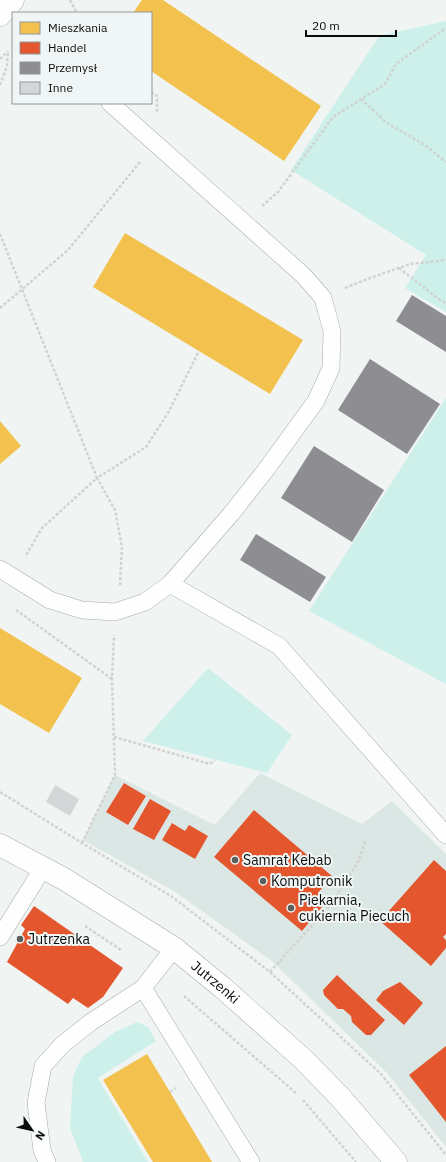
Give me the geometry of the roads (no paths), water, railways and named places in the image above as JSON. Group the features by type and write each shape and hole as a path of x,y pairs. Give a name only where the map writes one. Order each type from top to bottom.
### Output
{"street":[{"name":"Jutrzenki","path":"0,845 100,901 174,948 223,988 304,1060 340,1097 396,1162"}],"lane":[{"path":"7,574 50,600 82,610 115,612 145,602 170,584 231,514 265,471 316,401 330,368 332,331 323,298 304,276 156,142 111,104"},
{"path":"170,584 280,646 446,836"},
{"path":"0,937 42,868"},
{"path":"47,1162 42,1150 36,1103 43,1066 63,1044 91,1022 143,988 174,948"},
{"path":"143,988 251,1162"}],"place":[{"name":"Samrat Kebab","path":"235,860"},
{"name":"Komputronik","path":"263,881"},
{"name":"Piekarnia, cukiernia Piecuch","path":"291,908"},
{"name":"Jutrzenka","path":"20,939"}]}
